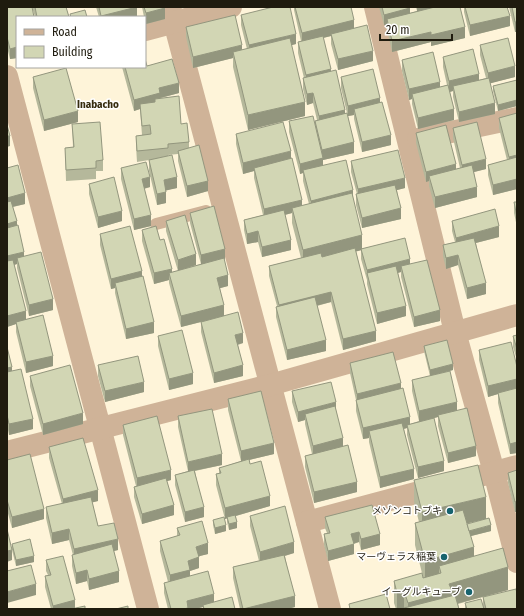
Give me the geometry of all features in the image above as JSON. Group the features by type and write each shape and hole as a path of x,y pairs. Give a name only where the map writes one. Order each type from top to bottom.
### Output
{"street":[{"path":"146,29 172,14 231,7"},
{"path":"375,7 454,332 494,472 517,562"},
{"path":"172,14 330,609"},
{"path":"7,76 148,609"},
{"path":"408,141 517,118"},
{"path":"7,452 270,384 454,332 517,316"},
{"path":"307,522 517,466"}],"lane":[{"path":"156,224 223,207"}],"building":[{"path":"7,7 32,7 34,16 16,16 16,47 10,49 7,37"},
{"path":"35,7 66,7 69,16 37,16"},
{"path":"99,7 137,7 101,16"},
{"path":"144,7 165,7 165,8 146,13"},
{"path":"273,7 290,7 296,34 249,45 241,15"},
{"path":"295,7 351,7 354,20 302,33"},
{"path":"382,7 410,7 410,8 384,15"},
{"path":"435,7 460,7 465,27 431,35 431,32 392,41 387,19"},
{"path":"465,7 507,7 510,16 470,25"},
{"path":"512,7 517,7 517,22 515,22"},
{"path":"85,10 87,16 71,16 70,14"},
{"path":"235,15 242,45 193,57 186,27"},
{"path":"367,25 373,51 338,59 331,34"},
{"path":"323,36 331,69 306,75 298,42"},
{"path":"290,38 305,102 248,115 233,52"},
{"path":"508,38 515,66 488,73 480,45"},
{"path":"473,49 479,74 449,81 443,57"},
{"path":"433,52 440,82 409,89 402,60"},
{"path":"172,59 179,83 159,88 160,93 134,100 125,68 146,68 146,62 147,66"},
{"path":"66,68 78,111 44,120 33,77"},
{"path":"373,69 380,98 348,106 341,77"},
{"path":"336,70 345,110 319,116 313,93 307,94 303,78"},
{"path":"489,78 495,103 459,112 453,86"},
{"path":"517,80 517,100 498,105 493,86"},
{"path":"448,85 454,109 418,118 412,94"},
{"path":"179,96 181,124 187,123 189,142 168,144 168,148 137,151 136,136 151,134 150,125 142,126 140,104 155,102 155,99"},
{"path":"382,102 391,135 362,142 354,109"},
{"path":"347,113 354,142 322,150 315,121"},
{"path":"517,113 517,155 509,157 499,118"},
{"path":"313,116 323,158 300,164 289,121"},
{"path":"100,122 103,160 96,161 96,168 66,170 65,148 74,147 72,124"},
{"path":"283,122 291,151 243,163 236,134"},
{"path":"477,122 486,159 462,165 453,128"},
{"path":"7,125 10,136 7,136"},
{"path":"446,125 456,164 426,172 416,133"},
{"path":"199,145 208,181 187,186 178,151"},
{"path":"398,150 405,178 358,189 351,161"},
{"path":"172,155 177,177 164,180 166,192 157,194 149,160"},
{"path":"517,157 517,179 493,185 488,165"},
{"path":"292,158 302,200 264,209 254,168"},
{"path":"346,160 353,190 311,201 303,170"},
{"path":"146,162 150,177 142,179 151,215 134,219 121,168"},
{"path":"18,165 25,193 7,198 7,168"},
{"path":"472,165 477,187 435,197 429,176"},
{"path":"114,177 122,211 98,217 89,184"},
{"path":"395,185 401,208 362,218 356,194"},
{"path":"352,193 362,235 303,250 292,208"},
{"path":"11,201 17,221 7,224 7,202"},
{"path":"514,202 517,202 517,217"},
{"path":"214,206 225,249 201,255 190,213"},
{"path":"495,209 499,226 456,238 452,221"},
{"path":"284,210 291,240 262,247 258,231 247,234 244,220"},
{"path":"185,215 196,254 178,260 166,221"},
{"path":"18,225 24,252 7,256 7,228"},
{"path":"130,226 142,271 111,279 100,234"},
{"path":"156,226 160,240 164,239 172,269 154,273 142,230"},
{"path":"405,238 410,259 367,270 361,249"},
{"path":"474,238 486,283 467,288 458,255 446,258 443,245"},
{"path":"355,248 376,331 343,339 331,292 279,305 269,266 321,253 322,257"},
{"path":"41,252 53,299 29,305 17,258"},
{"path":"224,258 228,275 217,278 224,305 181,316 169,273"},
{"path":"13,260 26,311 7,316 7,261"},
{"path":"427,260 440,310 414,317 401,266"},
{"path":"396,266 406,306 377,313 367,273"},
{"path":"143,276 154,322 126,329 115,283"},
{"path":"315,297 326,340 287,350 276,307"},
{"path":"238,312 243,333 235,335 243,365 214,373 201,322"},
{"path":"43,315 53,356 26,362 16,322"},
{"path":"182,330 193,373 169,379 158,336"},
{"path":"517,335 517,349 513,336"},
{"path":"447,340 453,364 430,370 424,346"},
{"path":"511,342 517,367 517,379 488,386 479,350"},
{"path":"7,347 12,367 7,368"},
{"path":"393,352 401,383 357,394 350,363"},
{"path":"138,356 144,382 105,391 98,365"},
{"path":"70,365 83,413 43,424 30,376"},
{"path":"21,369 33,419 9,424 7,415 7,372"},
{"path":"450,371 457,402 419,411 412,380"},
{"path":"331,382 336,402 298,412 292,391"},
{"path":"403,388 410,417 363,428 356,400"},
{"path":"517,388 517,442 510,444 498,393"},
{"path":"261,391 274,443 241,451 228,399"},
{"path":"335,406 343,438 313,446 305,414"},
{"path":"467,408 476,446 448,453 438,415"},
{"path":"212,409 222,454 188,462 178,416"},
{"path":"157,416 171,470 137,478 123,425"},
{"path":"434,418 444,461 418,467 407,425"},
{"path":"402,423 414,469 380,477 369,431"},
{"path":"83,438 98,490 63,499 49,447"},
{"path":"348,445 357,482 314,492 305,456"},
{"path":"30,454 44,509 12,517 7,500 7,460"},
{"path":"249,459 250,464 261,461 270,496 225,508 216,474 221,473 219,468"},
{"path":"478,465 486,497 422,512 414,480"},
{"path":"194,470 204,507 185,512 175,475"},
{"path":"517,470 517,501 515,502 508,473"},
{"path":"166,478 174,505 142,514 134,487"},
{"path":"91,497 98,526 114,523 118,539 74,549 69,529 52,533 46,507"},
{"path":"372,505 380,534 361,539 359,532 351,534 354,544 328,551 324,534 330,533 325,517"},
{"path":"285,506 294,542 260,552 250,516"},
{"path":"463,510 474,547 425,561 415,523"},
{"path":"235,515 237,522 229,524 227,517"},
{"path":"224,517 226,525 215,528 213,520"},
{"path":"489,518 491,525 469,531 467,524"},
{"path":"202,521 208,543 196,547 199,557 188,561 190,570 170,575 160,541 180,535 177,528"},
{"path":"7,529 12,550 7,551"},
{"path":"30,539 34,556 16,560 12,544"},
{"path":"112,544 119,571 89,579 87,570 76,573 72,555"},
{"path":"503,548 508,567 449,584 452,591 408,603 404,591 397,593 394,581 422,573 423,578 441,573 439,566"},
{"path":"284,555 295,596 243,609 233,567"},
{"path":"63,556 75,600 53,606 45,576 51,575 46,560"},
{"path":"31,565 36,584 7,592 7,571"},
{"path":"208,571 214,594 187,601 188,608 171,609 164,583"},
{"path":"516,589 517,609 486,609 483,597"},
{"path":"386,594 390,609 350,609 349,604"},
{"path":"455,595 459,609 400,609"},
{"path":"232,597 235,609 204,609 203,605"},
{"path":"481,599 484,609 467,609 465,603"},
{"path":"85,606 85,609 71,609"},
{"path":"128,606 128,609 116,609"}],"place":[{"name":"メゾンコトブキ","path":"450,511"},
{"name":"マーヴェラス稲葉","path":"444,557"},
{"name":"イーグルキューブ","path":"469,592"}],"district":[{"name":"Inabacho","path":"98,104"}]}
